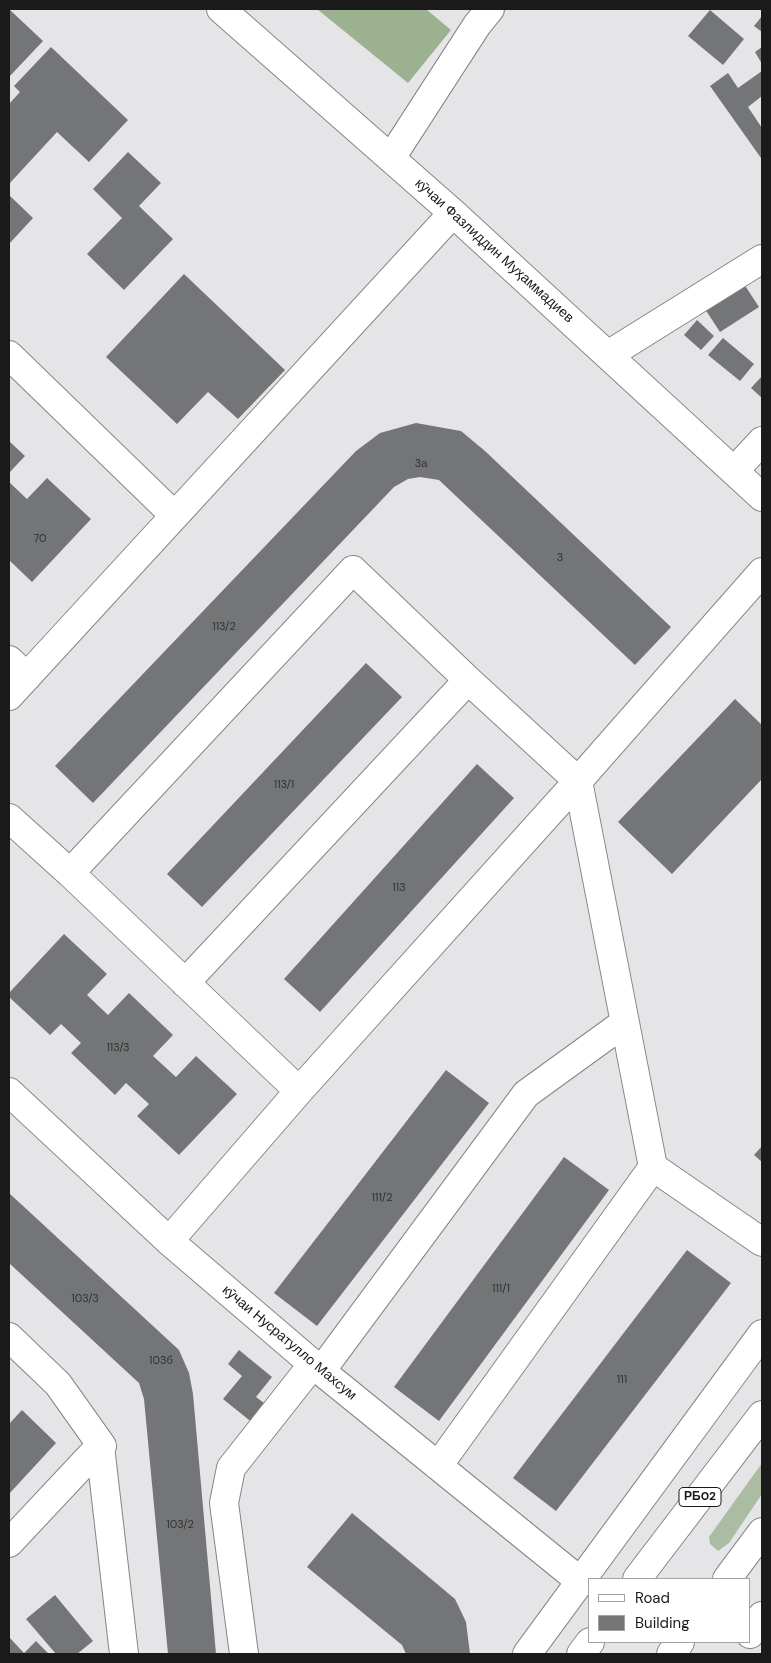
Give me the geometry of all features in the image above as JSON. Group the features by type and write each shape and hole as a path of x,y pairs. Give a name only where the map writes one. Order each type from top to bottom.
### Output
{"main road":[{"name":"кӯчаи Фазлиддин Муҳаммадиев","path":"221,9 453,213 762,497"},
{"path":"391,158 477,25 490,9"},
{"path":"9,696 18,668 174,515 453,213"},
{"path":"608,355 762,259"},
{"path":"9,355 174,515"},
{"path":"734,471 762,441"},
{"path":"70,873 353,570 468,680 578,781 653,1167 762,1242"},
{"path":"169,1241 299,1091 578,781 762,572"},
{"path":"185,983 468,680"},
{"path":"9,818 70,873 299,1091"},
{"path":"244,1654 224,1503 231,1468 317,1368 526,1094 624,1022"},
{"name":"кӯчаи Нусратулло Махсум","path":"9,1092 169,1241 317,1368 580,1581"},
{"path":"438,1466 653,1167"},
{"path":"527,1654 762,1334"},
{"path":"9,1337 58,1384 102,1446 100,1446 124,1654"},
{"name":"РБ02","path":"639,1578 762,1415"},
{"path":"9,1543 100,1446"},
{"path":"728,1578 762,1532"},
{"path":"751,1632 762,1616"},
{"path":"580,1654 589,1643"},
{"path":"671,1654 679,1643"},
{"path":"736,1654 744,1643"}],"green space":[{"path":"317,9 426,9 451,30 408,83"},
{"path":"762,1463 762,1494 729,1543 718,1551 710,1544 709,1537"}],"building":[{"path":"9,9 43,41 9,77"},
{"path":"710,10 744,39 723,65 688,36"},
{"path":"762,16 762,32 754,26"},
{"path":"51,47 128,120 89,162 57,132 9,184 9,104 20,92 14,86"},
{"path":"762,47 762,64 755,52"},
{"path":"762,71 762,96 748,107 762,128 761,158 710,86 728,73 738,88"},
{"path":"128,152 161,183 139,206 173,239 124,290 87,254 122,218 93,189"},
{"path":"9,195 33,218 9,244"},
{"path":"184,274 285,370 238,419 208,392 177,424 106,357"},
{"path":"742,281 759,307 720,332 703,306"},
{"path":"697,320 714,336 701,350 684,335"},
{"path":"723,338 754,364 740,381 708,355"},
{"path":"762,376 762,398 751,388"},
{"path":"416,423 461,431 485,451 671,627 635,665 439,480 420,477 408,479 394,487 93,803 55,766 356,451 380,433"},
{"path":"9,441 25,456 9,473"},
{"path":"47,478 91,519 32,582 9,560 9,482 27,499"},
{"path":"366,663 402,697 202,907 167,874"},
{"path":"735,699 762,725 762,779 672,874 618,822"},
{"path":"477,764 514,798 320,1012 284,979"},
{"path":"64,934 107,974 87,995 108,1015 129,993 173,1035 153,1056 176,1077 196,1056 237,1094 179,1155 137,1116 149,1104 126,1083 115,1095 71,1053 81,1043 61,1024 50,1035 9,997 9,993"},
{"path":"446,1070 489,1103 317,1326 274,1293"},
{"path":"762,1146 762,1162 754,1155"},
{"path":"564,1157 609,1190 439,1421 394,1387"},
{"path":"9,1193 179,1350 189,1373 193,1394 216,1654 168,1654 144,1399 139,1383 9,1263"},
{"path":"687,1250 731,1283 556,1511 513,1478"},
{"path":"239,1350 272,1377 256,1397 268,1406 254,1424 223,1399 242,1376 228,1364"},
{"path":"22,1410 56,1443 9,1494 9,1424"},
{"path":"352,1513 455,1599 466,1622 470,1654 406,1654 402,1645 307,1567"},
{"path":"55,1595 93,1641 77,1654 56,1654 26,1619"},
{"path":"9,1637 24,1653 36,1641 49,1654 9,1654"}]}
